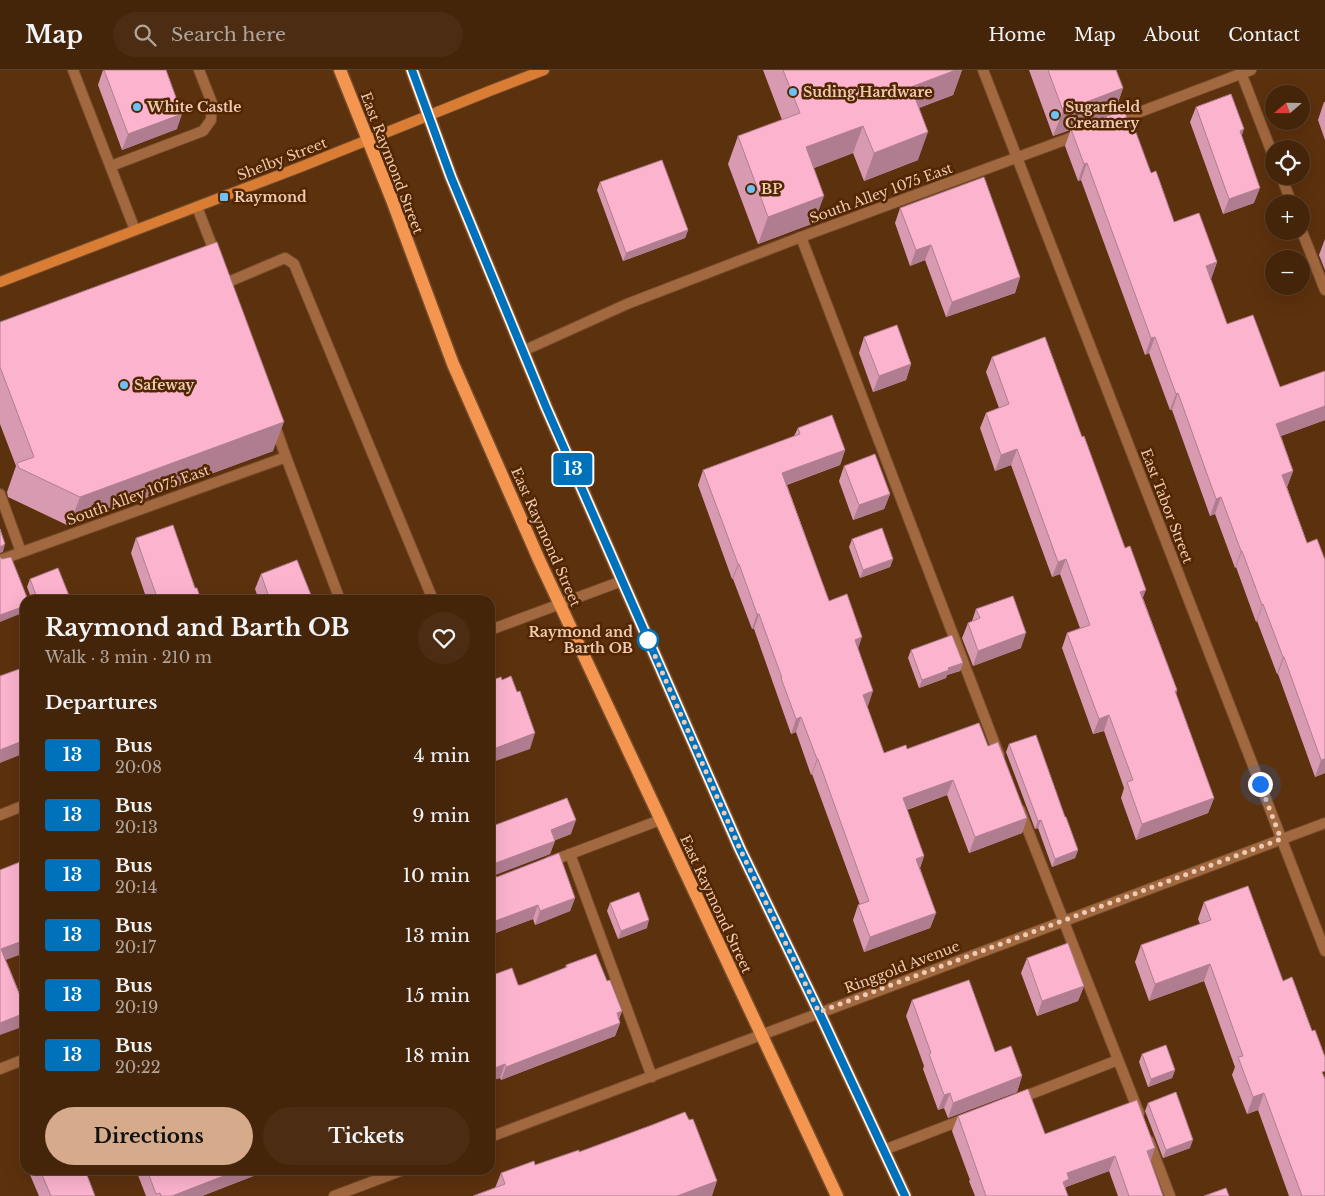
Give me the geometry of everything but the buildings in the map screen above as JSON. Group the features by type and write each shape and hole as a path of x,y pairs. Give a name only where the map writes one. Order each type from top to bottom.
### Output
{"main road":[{"name":"East Raymond Street","path":"340,70 392,200 452,364 560,604 837,1196"},
{"path":"412,70 451,177 546,407 622,581 740,849 905,1196"},
{"name":"Shelby Street","path":"0,282 303,166 544,70"}],"street":[{"path":"73,70 136,230"},
{"path":"111,166 203,131 211,120 212,103 198,70"},
{"name":"East Tabor Street","path":"983,70 1325,952"},
{"path":"1110,123 1244,71 1268,140"},
{"name":"South Alley 1075 East","path":"523,351 627,304 801,237 1092,130"},
{"path":"197,206 231,297"},
{"path":"801,237 1003,765"},
{"path":"1305,240 1325,290"},
{"path":"223,275 285,258 294,264 431,595"},
{"path":"270,410 338,595"},
{"name":"South Alley 1075 East","path":"0,560 286,457"},
{"path":"0,494 21,552"},
{"path":"495,628 622,581"},
{"path":"1017,802 1170,1196"},
{"path":"0,815 20,807"},
{"path":"544,864 660,820"},
{"name":"Ringgold Avenue","path":"495,1135 1325,823"},
{"path":"570,854 652,1077"},
{"path":"1010,1102 1118,1060"},
{"path":"0,1069 20,1061"},
{"path":"884,1150 974,1116"},
{"path":"334,1196 390,1175"}],"bus line":[{"name":"13","path":"412,70 451,177 546,407 740,849 905,1196"}],"place":[{"name":"Suding Hardware","path":"793,92"},
{"name":"White Castle","path":"137,107"},
{"name":"Sugarfield Creamery","path":"1055,115"},
{"name":"BP","path":"751,189"},
{"name":"Raymond","path":"224,197"},
{"name":"Safeway","path":"124,385"},
{"name":"Raymond and Barth OB","path":"648,640"}],"route":[{"path":"648,640 740,849 819,1012 1281,839 1260,784"}]}
